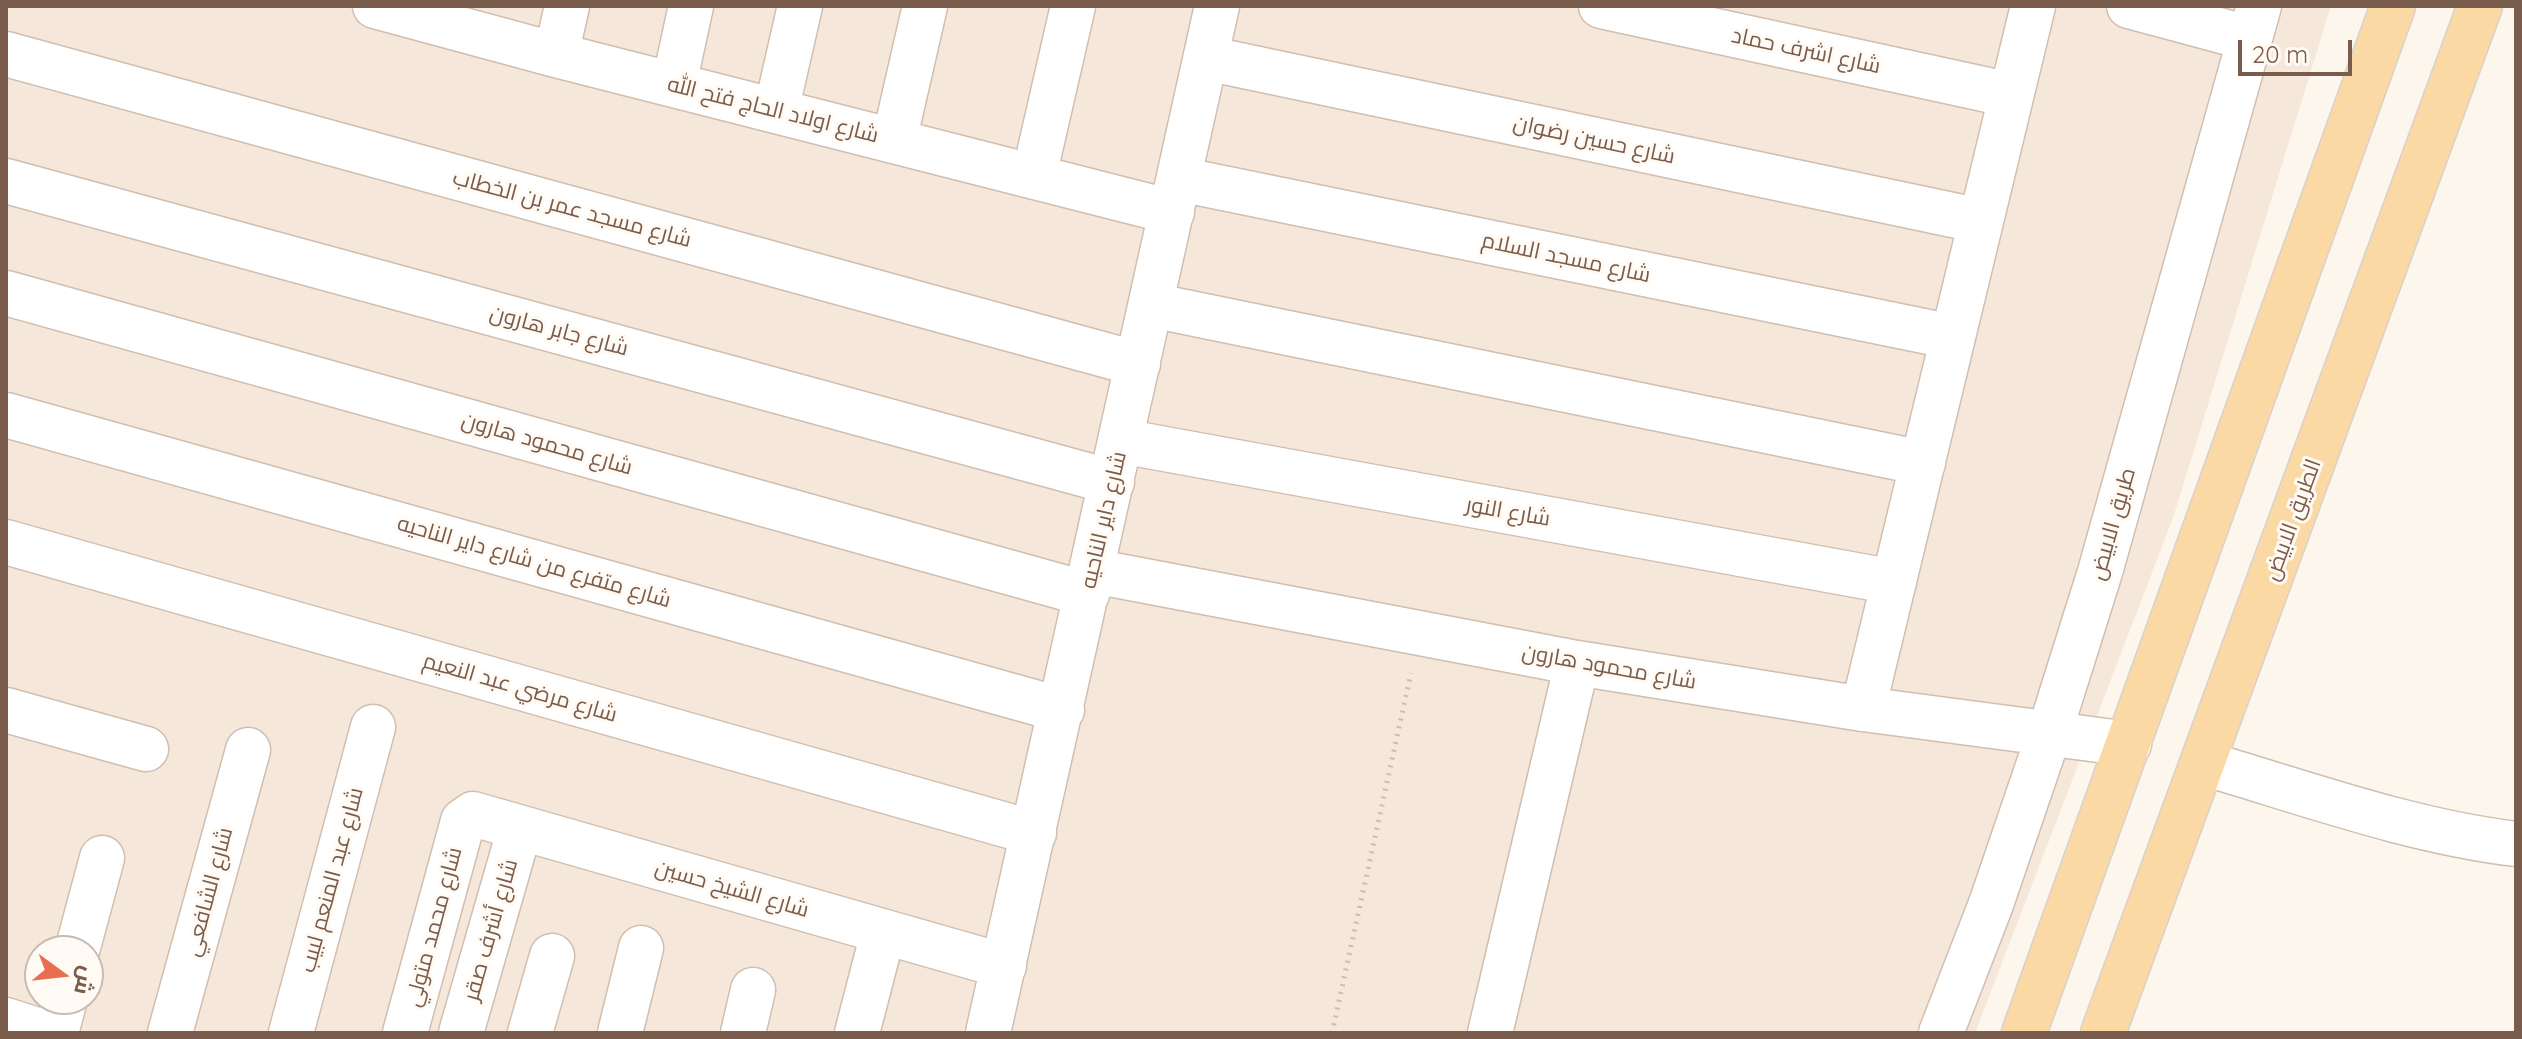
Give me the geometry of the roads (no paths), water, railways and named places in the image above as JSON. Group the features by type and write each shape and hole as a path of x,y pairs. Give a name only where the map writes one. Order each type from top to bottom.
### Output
{"main road":[{"path":"2024,1033 2393,6"},
{"name":"الطريق الابيض","path":"2103,1033 2480,6"}],"street":[{"name":"شارع اولاد الحاج فتح الله","path":"375,6 1034,176 1176,195"},
{"path":"556,55 567,6"},
{"path":"674,84 691,6"},
{"path":"776,111 800,6"},
{"path":"894,141 925,6"},
{"path":"1034,176 1073,6"},
{"name":"شارع داير الناحيه","path":"988,1033 1217,6"},
{"name":"شارع اشرف حماد","path":"1601,6 2011,95"},
{"path":"1863,709 2033,6"},
{"path":"2129,6 2254,22"},
{"name":"طريق الابيض","path":"1941,1033 1991,904 2100,572 2254,22"},
{"name":"شارع مسجد عمر بن الخطاب","path":"6,54 1138,364"},
{"name":"شارع حسين رضوان","path":"1206,58 1981,221"},
{"name":"شارع جابر هارون","path":"6,181 1117,462"},
{"name":"شارع مسجد السلام","path":"1176,195 1953,337"},
{"name":"شارع محمود هارون","path":"6,293 1090,582 1419,633 1577,663 1863,709 2129,744"},
{"path":"1151,305 1923,463"},
{"name":"شارع متفرع من شارع داير الناحيه","path":"6,415 1062,710"},
{"name":"شارع النور","path":"1117,462 1894,582"},
{"name":"شارع مرضي عبد النعيم","path":"6,542 1034,833"},
{"path":"1490,1033 1577,663"},
{"path":"6,710 146,749"},
{"name":"شارع عبد المنعم لبيب","path":"291,1033 373,727"},
{"name":"شارع الشافعي","path":"170,1033 248,750"},
{"path":"2203,763 2387,817 2516,844"},
{"name":"شارع الشيخ حسين","path":"463,821 473,814 1004,966"},
{"name":"شارع محمد متولي","path":"405,1033 463,821"},
{"name":"شارع أشرف صقر","path":"461,1033 520,828"},
{"path":"81,935 102,858"},
{"path":"857,1033 883,933"},
{"path":"620,1033 641,948"},
{"path":"530,1033 552,956"},
{"path":"743,1033 753,990"},
{"path":"6,1020 46,1033"}]}
